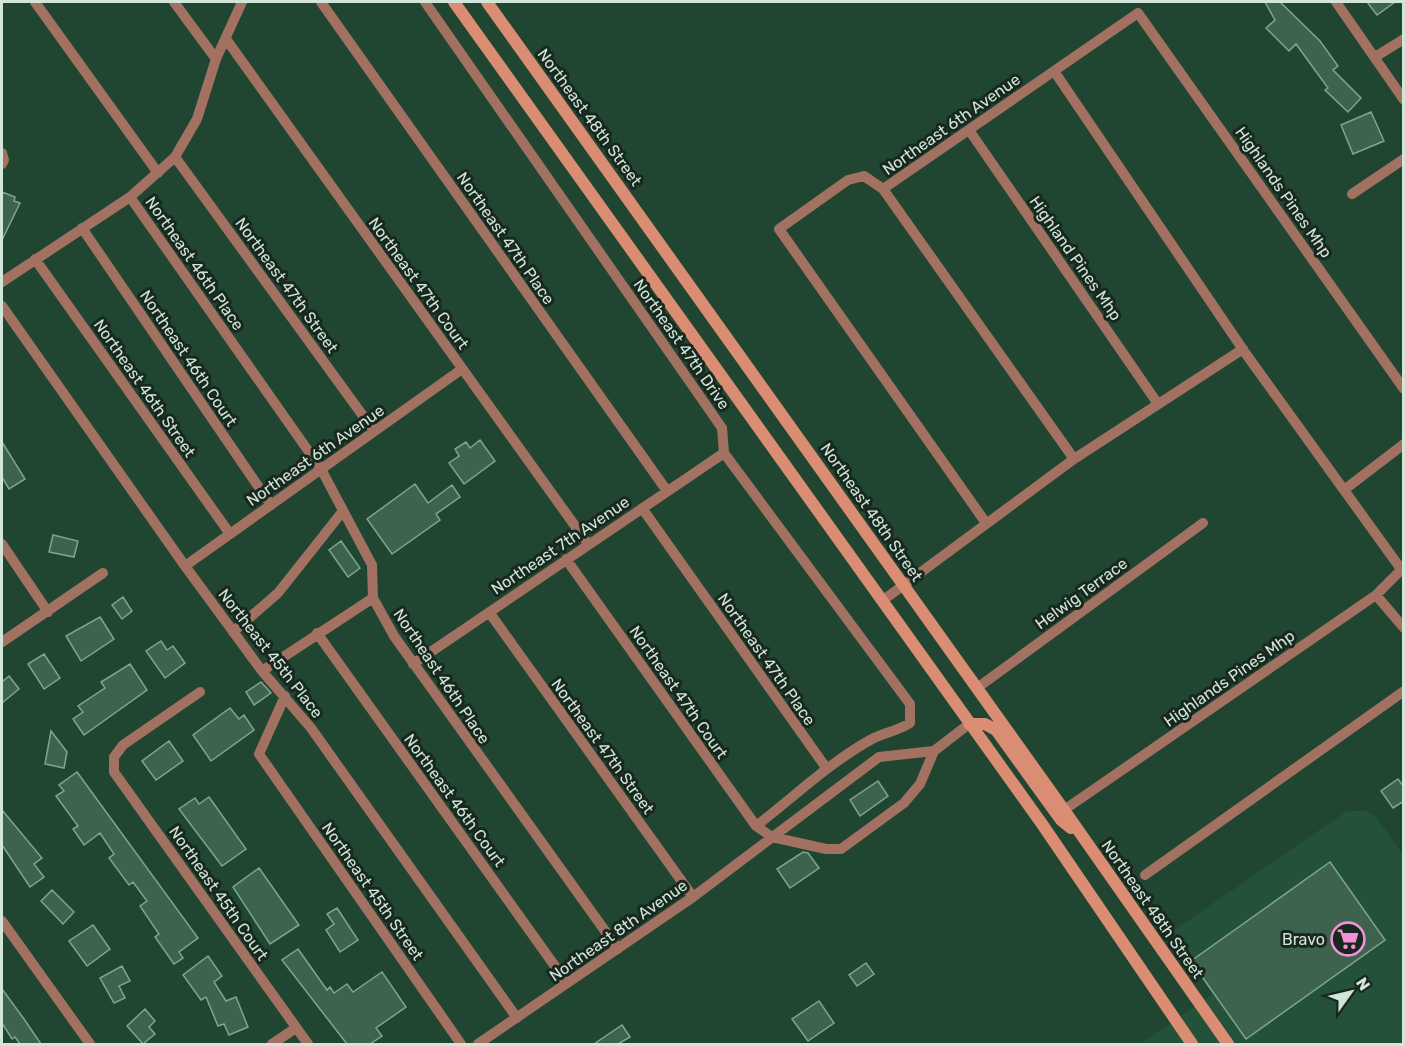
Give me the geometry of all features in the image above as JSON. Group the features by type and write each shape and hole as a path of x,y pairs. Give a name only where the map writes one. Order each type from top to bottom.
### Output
{"main road":[{"path":"454,2 882,601 1192,1044"},
{"name":"Northeast 48th Street","path":"487,2 1064,810 1228,1044"},
{"path":"969,724 985,724 996,730 1061,820 1085,840"}],"street":[{"path":"35,2 158,173"},
{"path":"174,2 216,59"},
{"path":"2,282 130,197 175,157 197,119 216,59 242,2"},
{"name":"Northeast 47th Place","path":"321,2 667,491"},
{"name":"Northeast 47th Drive","path":"425,2 722,428 724,453 910,704 909,723 895,732 873,738 827,769"},
{"path":"1336,2 1404,100"},
{"name":"Northeast 6th Avenue","path":"986,523 778,229 848,180 864,176 883,189 1138,13"},
{"name":"Highlands Pines Mhp","path":"1138,13 1404,389"},
{"name":"Northeast 47th Court","path":"226,39 588,544"},
{"path":"1375,57 1404,39"},
{"path":"1054,71 1243,349 1402,568"},
{"name":"Highland Pines Mhp","path":"969,130 1158,404"},
{"name":"Northeast 47th Street","path":"175,157 374,431"},
{"path":"1352,194 1404,159"},
{"path":"883,189 1074,459"},
{"name":"Northeast 46th Place","path":"130,197 321,470 372,565 373,598 413,664 618,949"},
{"name":"Northeast 46th Court","path":"82,228 271,505"},
{"name":"Northeast 46th Street","path":"35,259 230,534"},
{"name":"Northeast 45th Place","path":"2,306 185,566 262,671 311,728 517,1018"},
{"path":"882,601 1074,459 1243,349"},
{"name":"Northeast 6th Avenue","path":"185,566 462,369"},
{"path":"1344,490 1404,444"},
{"name":"Northeast 7th Avenue","path":"413,664 724,453"},
{"name":"Northeast 47th Place","path":"642,508 827,769"},
{"path":"233,632 278,593 343,511"},
{"name":"Helwig Terrace","path":"976,688 1203,523"},
{"path":"2,544 48,612"},
{"name":"Northeast 47th Court","path":"566,559 756,826 772,837"},
{"name":"Highlands Pines Mhp","path":"1064,810 1376,595 1402,568"},
{"path":"2,642 103,573"},
{"path":"1376,595 1404,628"},
{"path":"262,671 373,598"},
{"name":"Northeast 47th Street","path":"489,612 693,897"},
{"name":"Northeast 46th Court","path":"317,633 567,983"},
{"path":"1145,876 1404,691"},
{"name":"Northeast 45th Court","path":"200,692 123,745 114,757 114,772 308,1044"},
{"name":"Northeast 45th Street","path":"285,696 259,754 461,1044"},
{"path":"772,837 826,849 841,849 904,803 920,784 934,751 969,724"},
{"name":"Northeast 8th Avenue","path":"478,1044 693,897 838,785 879,757 934,751"},
{"path":"756,826 827,769"},
{"path":"2,921 90,1044"},
{"path":"272,1044 296,1028"}],"shaded area":[{"path":"1347,811 1366,811 1377,818 1403,855 1403,1044 1141,1044 1212,994 1170,933"}],"building":[{"path":"1265,2 1280,2 1320,41 1338,66 1333,70 1361,98 1348,112 1325,90 1328,88 1296,44 1289,51 1266,28 1275,20"},
{"path":"1367,2 1395,2 1377,15"},
{"path":"1371,112 1384,141 1353,154 1341,125"},
{"path":"2,192 15,197 14,201 20,203 2,240"},
{"path":"480,440 495,461 464,484 449,463 459,456 455,449 466,442 470,448"},
{"path":"2,442 25,479 9,489 2,477"},
{"path":"415,484 428,503 452,485 460,497 436,514 440,520 392,554 367,519"},
{"path":"53,535 78,541 74,557 49,552"},
{"path":"341,541 360,568 348,577 329,550"},
{"path":"123,597 132,611 122,619 112,605"},
{"path":"100,617 114,639 81,661 66,636"},
{"path":"161,641 167,650 173,646 185,663 165,678 146,651"},
{"path":"44,654 60,678 44,689 28,664"},
{"path":"130,664 147,690 84,735 73,719 83,712 78,706 105,688 101,682"},
{"path":"9,676 19,689 2,703 2,682"},
{"path":"261,682 271,693 254,705 246,692"},
{"path":"230,708 239,719 244,715 254,730 211,761 193,735"},
{"path":"51,731 67,752 64,768 45,764"},
{"path":"169,741 183,761 156,780 142,761"},
{"path":"77,772 198,938 179,952 183,958 174,964 155,937 159,934 140,906 147,901 133,882 129,885 109,858 114,854 100,833 84,845 73,829 78,826 56,796 64,791 59,785"},
{"path":"1398,779 1404,787 1404,801 1393,808 1381,791"},
{"path":"878,781 888,796 860,816 850,800"},
{"path":"209,797 246,849 222,866 179,809 195,798 199,804"},
{"path":"2,810 42,858 34,864 44,877 30,887 2,845"},
{"path":"803,852 808,853 819,868 790,888 777,869"},
{"path":"1330,862 1385,940 1246,1039 1191,961"},
{"path":"259,868 299,925 270,944 233,887"},
{"path":"52,890 74,912 63,924 41,901"},
{"path":"337,908 358,940 340,952 326,930 334,924 327,914"},
{"path":"93,925 110,949 87,966 69,941"},
{"path":"298,949 327,990 330,987 334,993 347,984 353,992 382,972 406,1007 376,1028 382,1036 370,1044 347,1044 282,960"},
{"path":"208,956 222,976 214,982 226,1001 236,997 248,1027 229,1035 224,1024 218,1026 206,997 201,1000 183,975"},
{"path":"866,963 874,974 857,986 849,975"},
{"path":"122,966 130,981 119,986 125,998 114,1003 100,978"},
{"path":"2,989 41,1044 20,1044 15,1037 12,1039 2,1023"},
{"path":"819,1001 834,1023 808,1041 792,1019"},
{"path":"145,1009 155,1021 149,1027 155,1034 143,1044 127,1026"},
{"path":"622,1025 630,1037 618,1044 594,1044"}],"place":[{"name":"Bravo","path":"1348,939"}]}
